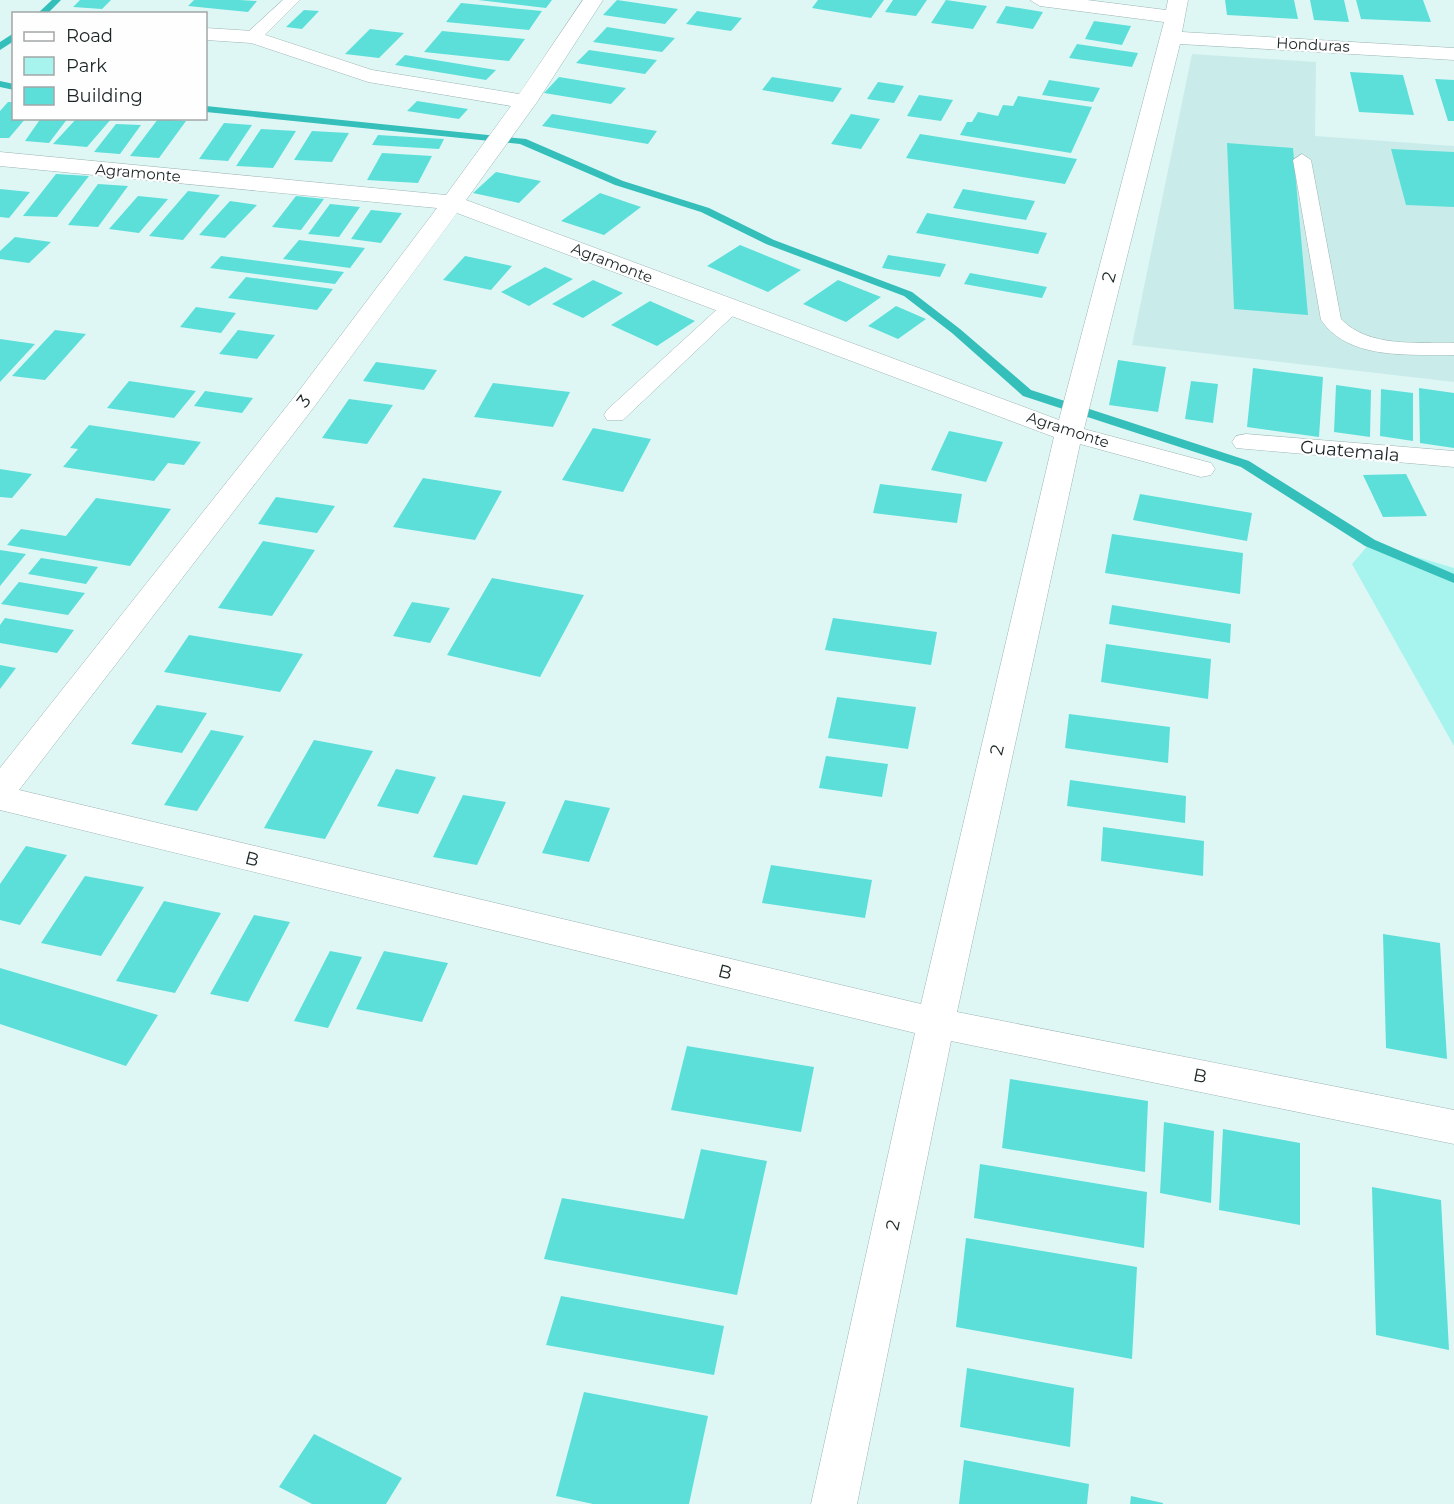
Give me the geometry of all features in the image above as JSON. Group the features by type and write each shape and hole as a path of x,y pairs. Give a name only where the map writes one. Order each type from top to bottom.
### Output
{"street":[{"name":"3","path":"0,791 311,393 526,102 593,0"},
{"name":"Honduras","path":"1040,0 1454,54"},
{"name":"2","path":"834,1504 936,1023 1069,433 1175,18"},
{"path":"207,34 253,38 368,76 526,102"},
{"name":"Agramonte","path":"0,159 452,202 1069,433 1201,469"},
{"name":"Guatemala","path":"1246,442 1454,459"},
{"name":"B","path":"0,798 936,1023 1454,1127"}],"lane":[{"path":"253,38 292,0"},
{"path":"1302,160 1331,320 1336,328 1353,340 1367,343 1454,349"},
{"path":"615,415 731,308"}],"shaded area":[{"path":"1192,54 1316,62 1315,136 1454,146 1454,382 1132,345"}],"green space":[{"path":"1370,543 1454,568 1454,746 1352,564"}],"building":[{"path":"80,0 111,0 102,9 73,7"},
{"path":"194,0 257,1 248,12 188,6"},
{"path":"478,0 552,0 546,8"},
{"path":"617,0 678,9 665,24 603,15"},
{"path":"818,0 884,0 871,18 812,8"},
{"path":"893,0 927,0 916,16 885,12"},
{"path":"946,0 987,6 973,29 931,23"},
{"path":"1225,0 1294,0 1298,19 1227,15"},
{"path":"1310,0 1344,0 1349,22 1314,20"},
{"path":"1356,0 1423,0 1431,22 1361,19"},
{"path":"461,3 542,11 529,30 446,22"},
{"path":"1006,6 1043,12 1033,29 996,23"},
{"path":"304,10 319,11 302,29 286,27"},
{"path":"697,11 742,18 731,31 686,24"},
{"path":"1094,21 1131,26 1122,45 1085,39"},
{"path":"607,27 675,38 662,52 593,42"},
{"path":"370,29 404,33 379,58 345,54"},
{"path":"442,31 525,39 509,61 424,52"},
{"path":"1077,44 1138,53 1132,67 1069,58"},
{"path":"589,50 657,60 645,74 576,63"},
{"path":"405,55 496,70 486,80 395,65"},
{"path":"1350,72 1403,75 1414,115 1359,112"},
{"path":"559,77 626,88 611,104 544,93"},
{"path":"772,77 842,88 833,102 762,90"},
{"path":"1435,79 1454,80 1454,121 1448,121"},
{"path":"1049,80 1100,88 1093,102 1042,95"},
{"path":"878,82 904,86 894,103 867,99"},
{"path":"919,95 953,100 941,121 907,116"},
{"path":"1018,96 1092,107 1071,153 960,135 967,122 972,122 978,112 998,116 1003,105 1013,106"},
{"path":"417,101 468,109 459,119 407,111"},
{"path":"8,102 12,102 12,120 24,120 9,138 0,138 0,111"},
{"path":"552,114 657,131 648,144 542,126"},
{"path":"851,114 880,119 861,149 831,144"},
{"path":"40,120 66,120 49,143 25,141"},
{"path":"75,120 110,120 87,147 53,144"},
{"path":"157,120 186,121 159,158 130,156"},
{"path":"224,123 252,125 228,161 199,159"},
{"path":"116,124 141,125 120,154 94,152"},
{"path":"261,129 296,131 273,168 236,166"},
{"path":"312,131 349,133 332,162 294,160"},
{"path":"920,134 1077,159 1065,184 906,158"},
{"path":"378,135 444,139 439,149 372,145"},
{"path":"1227,143 1293,148 1308,315 1234,309"},
{"path":"1391,149 1454,152 1454,207 1406,205"},
{"path":"382,153 432,156 418,183 367,180"},
{"path":"496,172 541,181 519,203 473,193"},
{"path":"56,174 89,176 57,217 23,216"},
{"path":"98,184 128,186 98,227 68,225"},
{"path":"0,189 30,192 9,218 0,217"},
{"path":"963,189 1035,201 1026,220 953,208"},
{"path":"188,191 220,195 183,240 149,236"},
{"path":"600,193 641,207 604,235 561,221"},
{"path":"138,196 168,199 139,233 109,229"},
{"path":"296,196 324,199 301,230 272,227"},
{"path":"230,201 257,205 225,238 199,235"},
{"path":"330,204 360,207 339,237 308,234"},
{"path":"371,210 402,213 381,243 351,239"},
{"path":"927,213 1047,233 1038,254 916,233"},
{"path":"15,237 51,242 29,263 0,259 0,251"},
{"path":"299,240 365,248 350,268 283,259"},
{"path":"740,245 801,270 768,292 707,266"},
{"path":"888,255 946,264 940,277 882,268"},
{"path":"221,256 344,272 335,284 210,268"},
{"path":"465,256 512,266 491,290 443,280"},
{"path":"545,267 573,279 529,306 501,292"},
{"path":"970,273 1047,287 1042,298 964,284"},
{"path":"246,277 333,289 317,310 228,298"},
{"path":"593,280 623,293 583,318 552,304"},
{"path":"838,280 881,297 846,322 803,304"},
{"path":"650,301 695,321 657,346 611,325"},
{"path":"896,306 926,319 898,339 868,326"},
{"path":"196,307 236,313 221,333 180,327"},
{"path":"55,330 86,334 45,380 12,376"},
{"path":"238,330 275,335 257,359 219,354"},
{"path":"0,339 35,344 0,382"},
{"path":"1118,360 1166,367 1158,412 1109,405"},
{"path":"376,362 437,370 424,390 363,381"},
{"path":"1253,368 1323,377 1319,437 1247,427"},
{"path":"129,381 196,391 174,418 107,408"},
{"path":"1191,381 1218,384 1213,423 1185,419"},
{"path":"493,383 570,392 553,427 474,417"},
{"path":"1336,385 1371,390 1370,437 1334,432"},
{"path":"1419,388 1454,393 1454,448 1420,443"},
{"path":"1381,389 1413,393 1413,441 1380,436"},
{"path":"205,391 253,398 242,413 194,406"},
{"path":"349,399 393,405 367,444 322,438"},
{"path":"89,425 201,442 184,465 168,463 154,481 63,467 78,449 70,448"},
{"path":"593,428 651,439 623,492 562,480"},
{"path":"949,431 1003,442 986,482 931,470"},
{"path":"0,469 32,474 12,498 0,497"},
{"path":"1406,474 1427,516 1383,517 1363,475"},
{"path":"423,478 502,491 475,540 393,527"},
{"path":"880,484 962,494 957,523 873,513"},
{"path":"1140,494 1252,513 1247,541 1133,520"},
{"path":"276,497 335,506 317,533 258,524"},
{"path":"96,498 171,509 130,566 7,545 21,529 66,536"},
{"path":"1112,534 1243,553 1240,594 1105,573"},
{"path":"263,541 315,550 272,616 218,608"},
{"path":"0,550 26,554 0,586"},
{"path":"41,558 98,567 86,584 28,574"},
{"path":"492,578 584,595 540,677 447,655"},
{"path":"19,582 85,593 68,615 1,604"},
{"path":"412,602 450,608 430,643 393,636"},
{"path":"1112,605 1231,624 1230,643 1109,624"},
{"path":"5,618 74,630 57,653 0,643 0,625"},
{"path":"833,618 937,632 931,665 825,650"},
{"path":"189,635 303,654 280,692 164,672"},
{"path":"1106,644 1211,659 1208,699 1101,682"},
{"path":"0,665 16,668 0,689"},
{"path":"837,697 916,707 908,749 828,738"},
{"path":"157,705 207,713 182,753 131,744"},
{"path":"1069,714 1170,727 1168,763 1065,748"},
{"path":"211,730 244,736 197,811 164,805"},
{"path":"314,740 373,751 325,839 264,828"},
{"path":"826,756 888,764 882,797 819,788"},
{"path":"396,769 436,777 418,814 377,806"},
{"path":"1070,780 1186,796 1185,823 1067,806"},
{"path":"463,795 506,802 477,865 433,857"},
{"path":"565,800 610,808 589,862 542,853"},
{"path":"1103,827 1204,841 1203,876 1101,861"},
{"path":"26,846 67,855 20,925 0,920 0,884"},
{"path":"771,865 872,880 865,918 762,903"},
{"path":"85,876 144,887 101,956 41,943"},
{"path":"164,901 221,913 175,993 116,981"},
{"path":"254,915 290,922 248,1002 210,994"},
{"path":"1383,934 1440,943 1447,1059 1386,1048"},
{"path":"330,951 362,957 328,1028 294,1021"},
{"path":"384,951 448,963 422,1022 356,1009"},
{"path":"0,968 158,1015 126,1066 0,1024"},
{"path":"687,1046 814,1067 801,1132 671,1110"},
{"path":"1010,1079 1148,1101 1145,1172 1002,1148"},
{"path":"1164,1122 1214,1131 1211,1203 1160,1193"},
{"path":"1223,1129 1300,1143 1300,1225 1219,1210"},
{"path":"701,1149 767,1161 737,1295 544,1259 562,1198 684,1219"},
{"path":"980,1164 1147,1192 1144,1248 974,1218"},
{"path":"1372,1187 1441,1200 1449,1350 1376,1335"},
{"path":"966,1238 1137,1267 1132,1359 956,1327"},
{"path":"561,1296 724,1326 714,1375 546,1345"},
{"path":"967,1368 1074,1388 1070,1447 960,1427"},
{"path":"584,1392 708,1416 689,1504 593,1504 556,1496"},
{"path":"314,1434 402,1478 386,1504 312,1504 279,1487"},
{"path":"964,1460 1089,1484 1087,1504 959,1504"},
{"path":"1131,1496 1163,1503 1163,1504 1130,1504"}],"waterway":[{"path":"43,12 57,0"},
{"path":"0,47 12,38"},
{"path":"0,84 12,87"},
{"path":"207,109 522,141 619,183 705,210 770,242 908,294 956,331 1027,393 1245,464 1370,543 1454,579"}]}
